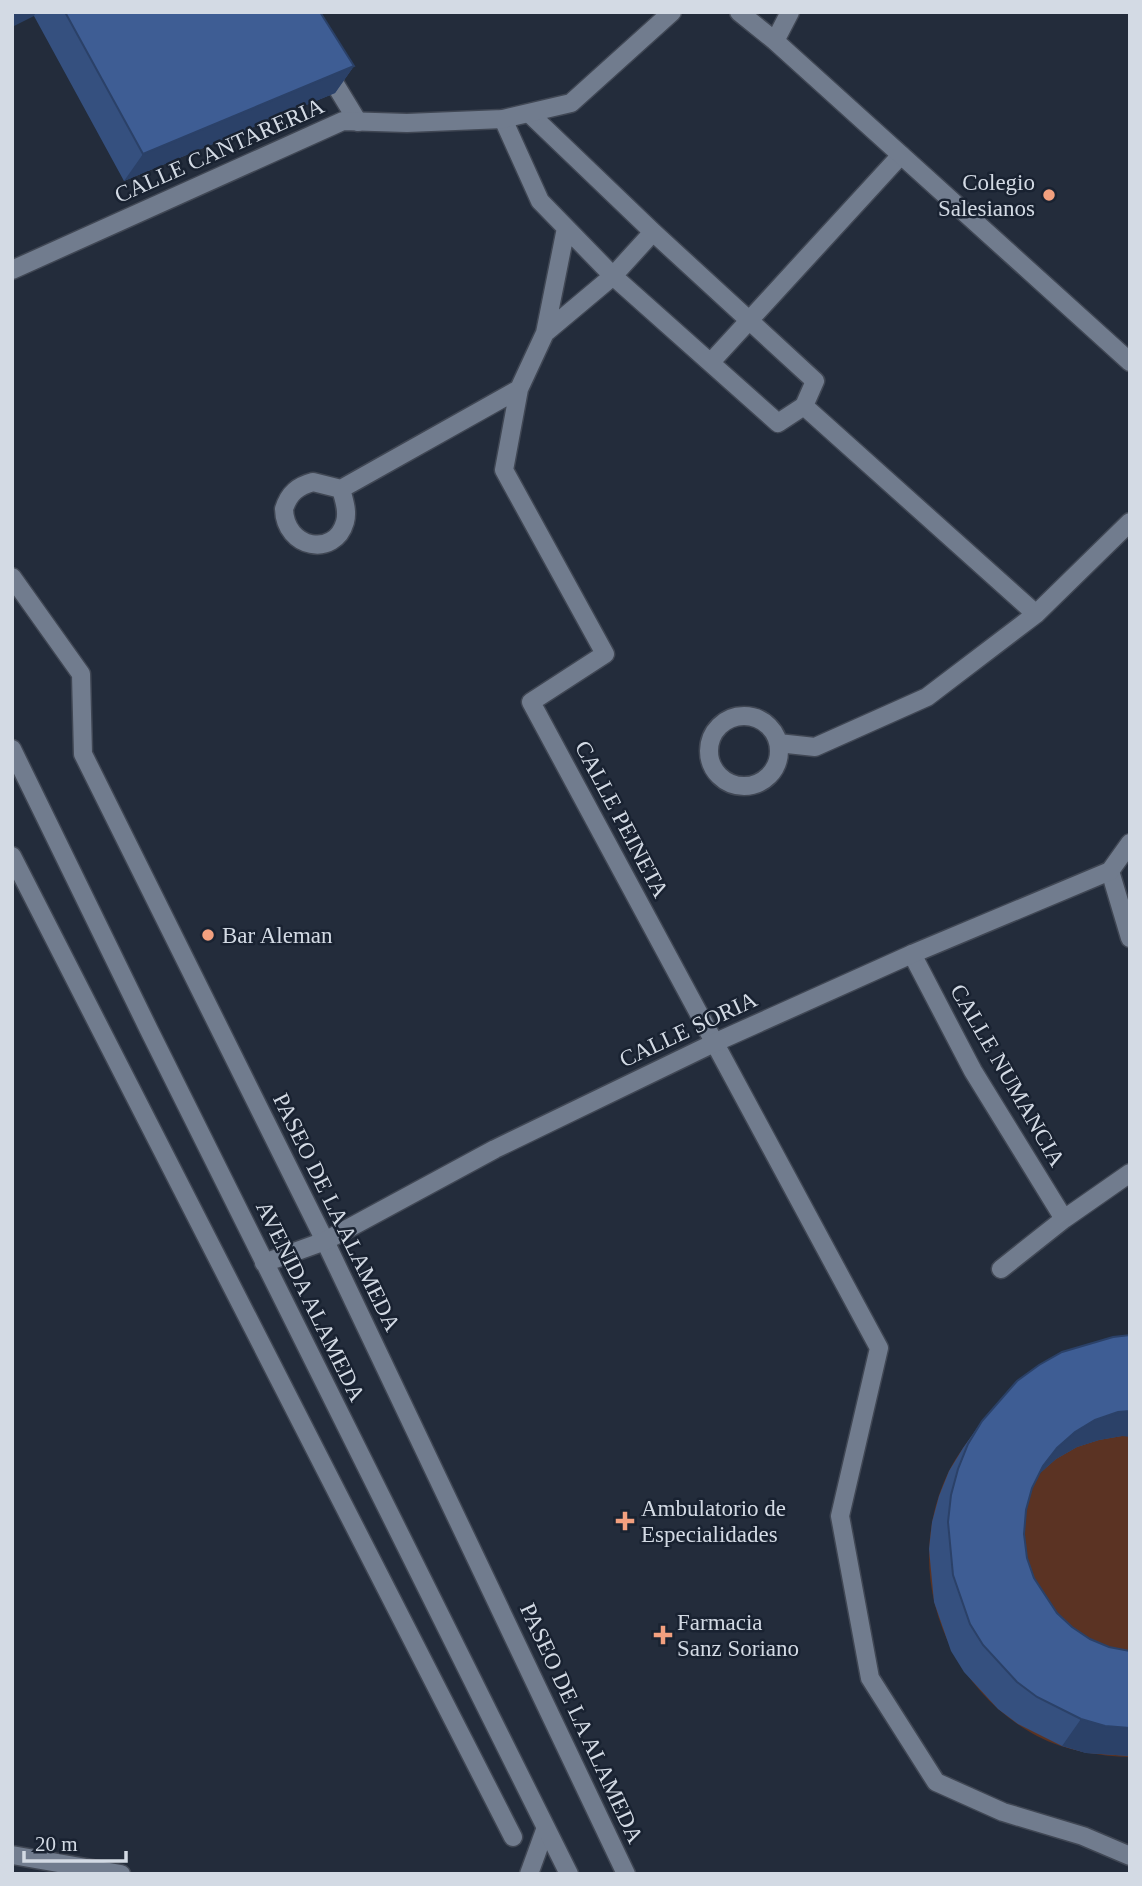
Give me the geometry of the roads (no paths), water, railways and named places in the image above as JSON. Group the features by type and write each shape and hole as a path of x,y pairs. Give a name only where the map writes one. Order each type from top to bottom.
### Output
{"street":[{"name":"CALLE CANTARERIA","path":"12,270 343,121 503,119 571,103 672,12"},
{"path":"739,12 775,41 1130,362"},
{"path":"775,41 790,12"},
{"path":"318,56 358,122"},
{"path":"503,119 540,201 613,276 778,423 804,406 815,381 530,114"},
{"path":"711,362 901,155"},
{"path":"545,333 566,228"},
{"path":"545,333 613,276 653,232"},
{"name":"CALLE PEINETA","path":"545,333 519,389 504,470 605,654 531,702 879,1348 840,1516 870,1678 936,1782 1003,1812 1083,1836 1130,1856"},
{"path":"341,489 519,389"},
{"path":"804,406 1036,614"},
{"path":"778,743 815,747 928,697 1036,614 1130,522"},
{"name":"PASEO DE LA ALAMEDA","path":"12,577 82,674 83,754 325,1241 626,1874"},
{"name":"AVENIDA ALAMEDA","path":"12,749 569,1874"},
{"path":"1130,843 1110,871 1130,938"},
{"path":"12,856 513,1837"},
{"name":"CALLE SORIA","path":"264,1262 325,1241 495,1149 714,1042 912,954 1110,871"},
{"name":"CALLE NUMANCIA","path":"912,954 973,1072 1064,1219"},
{"path":"1001,1269 1064,1219 1130,1173"},
{"path":"529,1874 545,1830"},
{"path":"12,1855 121,1874"}],"place":[{"name":"Colegio Salesianos","path":"1049,195"},
{"name":"Bar Aleman","path":"208,935"},
{"name":"Ambulatorio de Especialidades","path":"625,1521"},
{"name":"Farmacia Sanz Soriano","path":"663,1635"}]}
